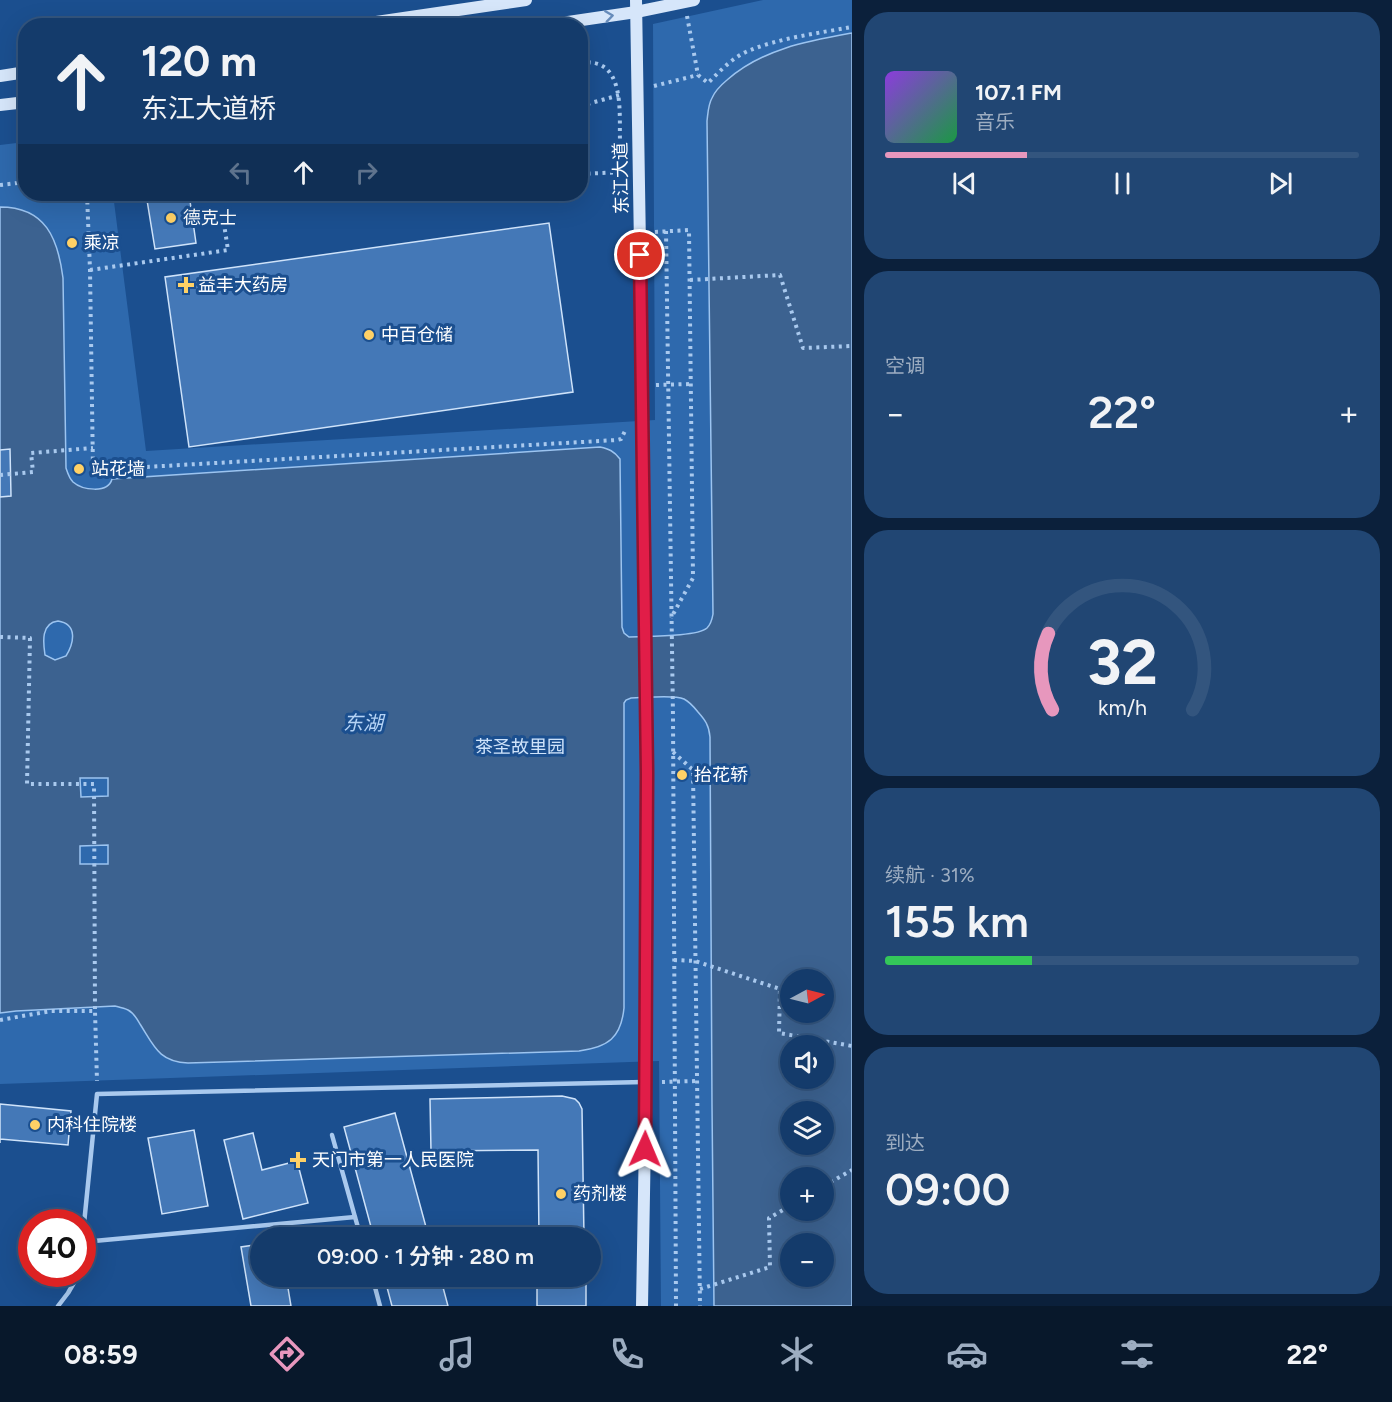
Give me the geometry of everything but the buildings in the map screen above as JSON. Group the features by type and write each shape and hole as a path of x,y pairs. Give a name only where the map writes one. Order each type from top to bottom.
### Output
{"street":[{"path":"404,18 526,0"},
{"path":"579,18 636,6 689,1"},
{"name":"东江大道","path":"636,6 647,760 646,1082"},
{"path":"0,76 18,73"},
{"path":"0,105 18,103"},
{"path":"642,1306 646,1082"}],"lane":[{"path":"86,1209 97,1094 646,1082"},
{"path":"332,1135 358,1227"},
{"path":"96,1242 355,1217"},
{"path":"58,1306 71,1287"},
{"path":"375,1287 380,1306"}],"path":[{"path":"689,1 698,75 708,83 722,69 747,52 765,45 852,27"},
{"path":"588,63 597,63 605,68 617,85 620,150"},
{"path":"620,161 620,172"},
{"path":"588,174 639,172"},
{"path":"0,185 18,183"},
{"path":"87,201 93,470 617,440 621,439 625,429"},
{"path":"90,270 228,250 222,211"},
{"path":"640,233 689,230 693,578 671,618"},
{"path":"666,231 673,717 676,1306"},
{"path":"690,280 780,275 803,348 852,346"},
{"path":"642,386 691,384"},
{"path":"0,475 33,472 31,453 93,448"},
{"path":"0,637 30,638 27,784 94,784 97,1094"},
{"path":"673,752 693,770 700,1306"},
{"path":"674,960 696,961 780,989 779,1033 852,1046"},
{"path":"0,1020 51,1011 95,1011"},
{"path":"646,1082 697,1081"},
{"path":"834,1180 852,1170"},
{"path":"700,1289 770,1267 769,1218 780,1212"}],"green space":[{"name":"东湖","path":"763,0 852,0 852,1306 661,1306 659,1061 0,1084 0,145 18,143 18,201 114,201 146,451 655,420 653,24"}],"water":[{"name":"东湖","path":"852,33 852,1306 714,1306 710,737 705,720 684,699 666,696 631,698 624,703 624,1008 620,1027 605,1044 579,1051 188,1063 170,1060 164,1056 154,1046 134,1014 115,1006 0,1013 0,207 16,208 39,219 47,228 58,250 63,278 66,468 70,479 77,485 88,489 100,489 110,484 112,479 600,447 613,452 620,459 622,627 624,633 629,637 693,633 707,628 713,614 707,121 709,106 715,93 741,69 770,54 802,43","holes":["58,621 64,623 69,626 72,635 66,656 55,660 45,655 44,634 52,623","80,778 108,778 108,796 81,797","108,845 108,864 80,864 80,846"]}],"place":[{"name":"德克士","path":"171,218"},
{"name":"乘凉","path":"72,243"},
{"name":"益丰大药房","path":"186,285"},
{"name":"中百仓储","path":"369,335"},
{"name":"站花墙","path":"79,469"},
{"name":"抬花轿","path":"682,775"},
{"name":"内科住院楼","path":"35,1125"},
{"name":"天门市第一人民医院","path":"298,1160"},
{"name":"药剂楼","path":"561,1194"}],"route":[{"path":"640,255 647,773 645,1149"}],"park label":[{"name":"茶圣故里园","path":"520,747"}]}
